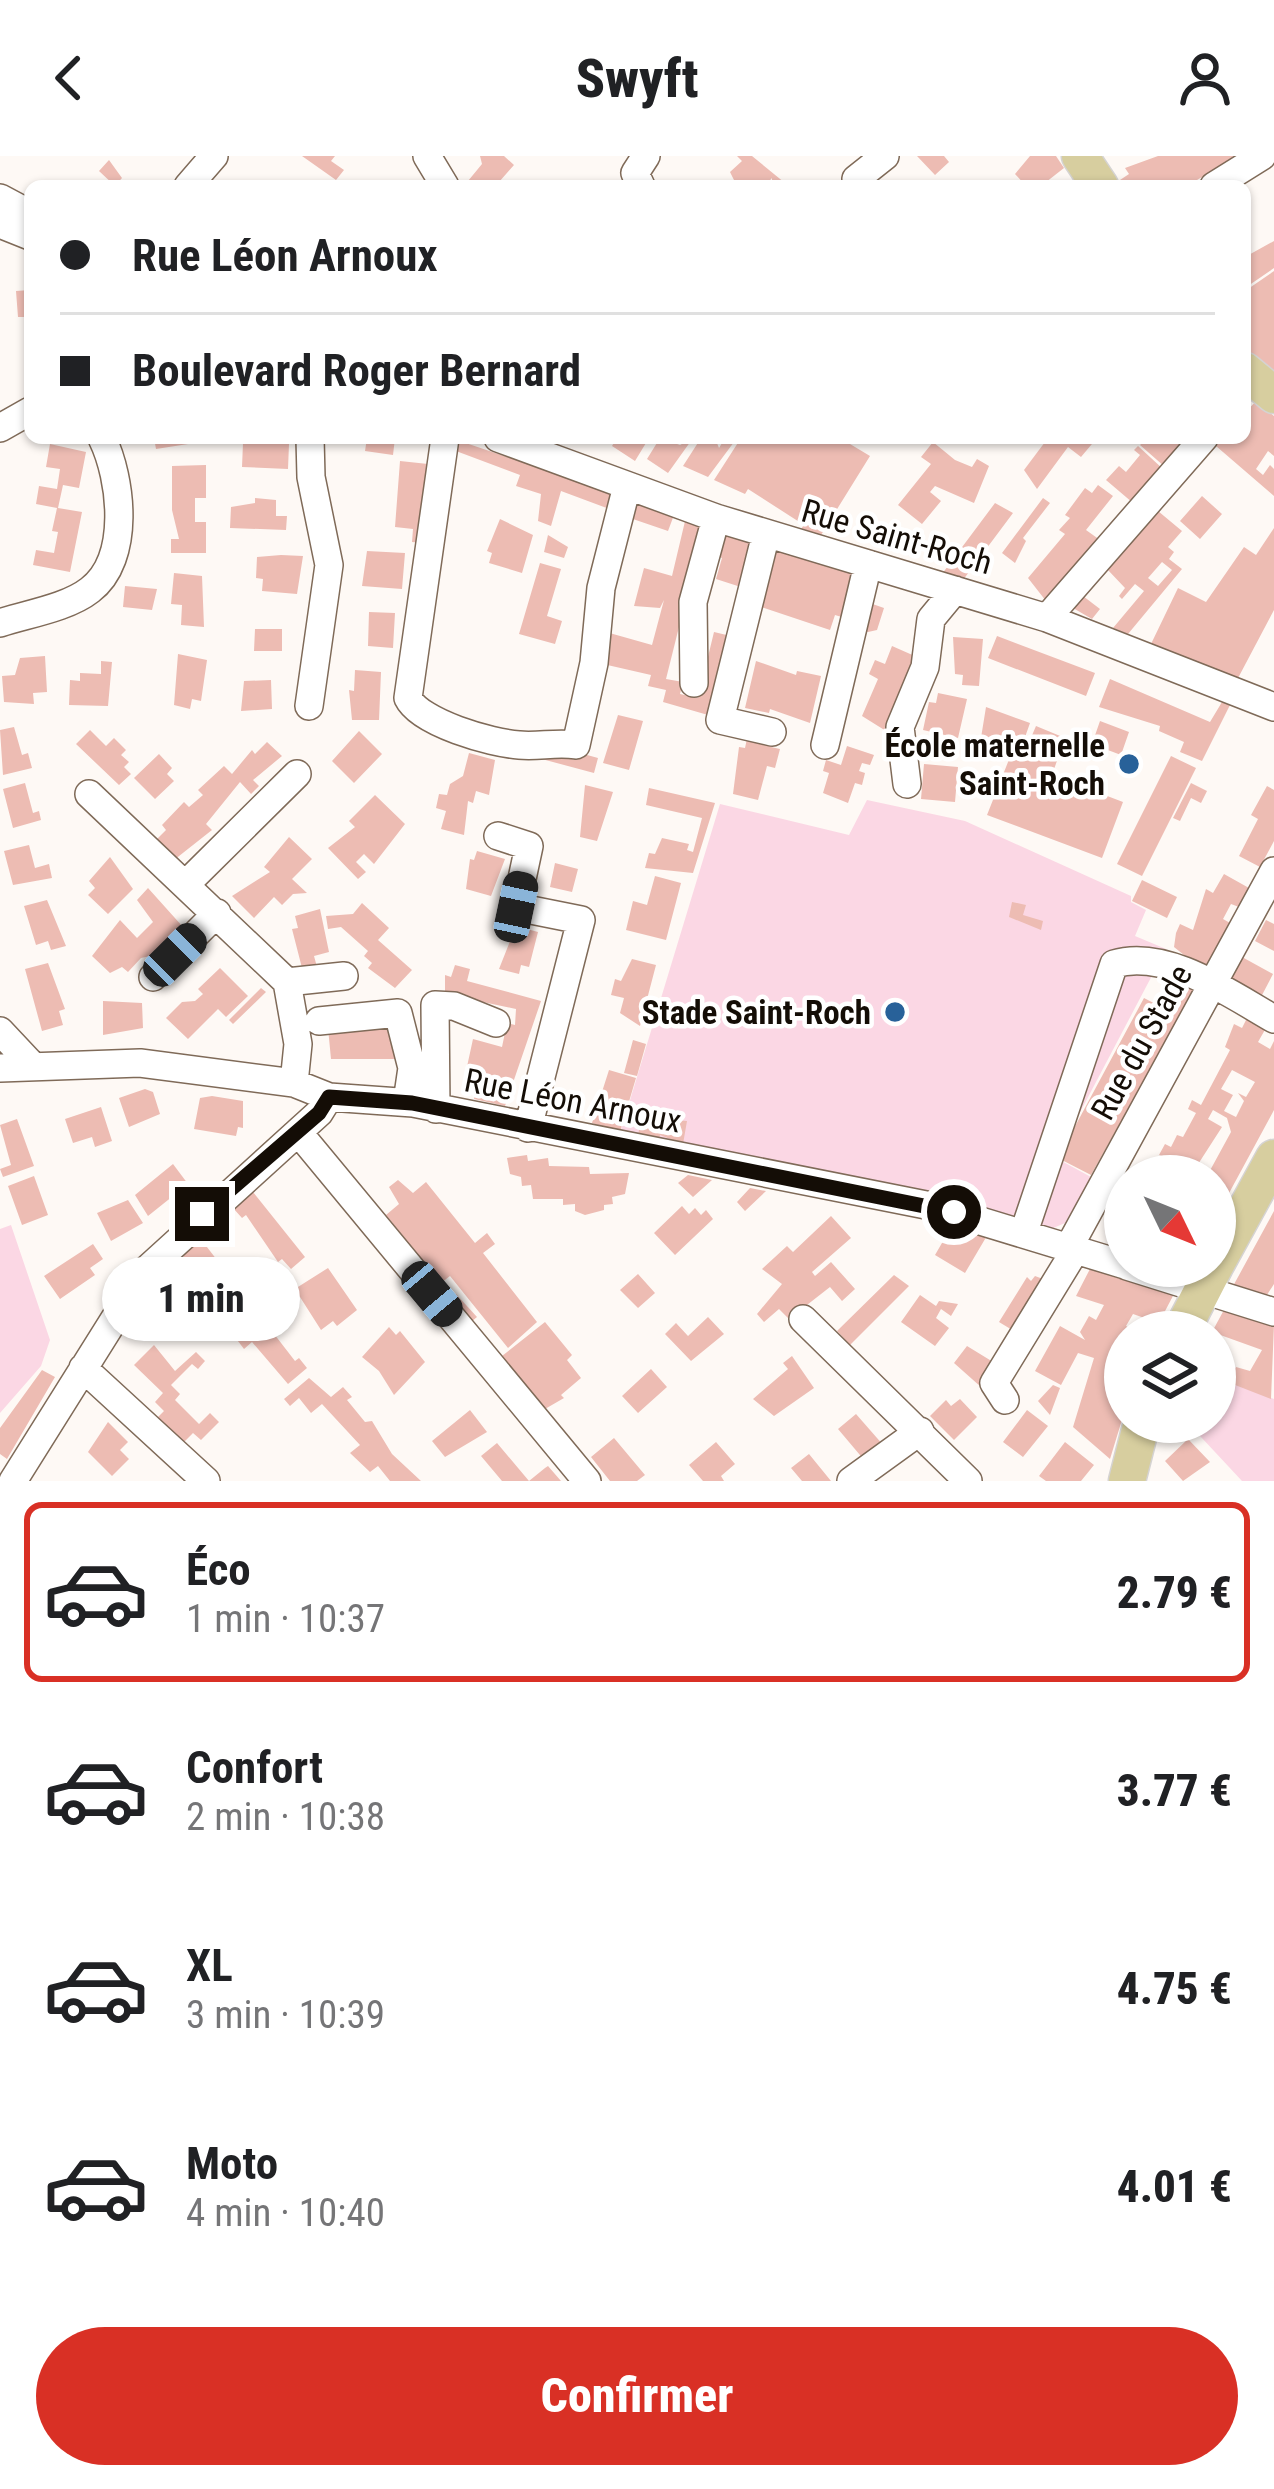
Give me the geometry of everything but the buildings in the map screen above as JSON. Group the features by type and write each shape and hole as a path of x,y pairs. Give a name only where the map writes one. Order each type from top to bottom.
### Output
{"main road":[{"path":"1236,1228 1274,1158"},
{"path":"1127,1481 1137,1443"}],"street":[{"path":"193,180 214,156"},
{"path":"856,179 885,156"},
{"path":"1224,180 1262,156"},
{"path":"0,623 86,594 104,578 118,525 115,476 104,444"},
{"path":"309,706 329,565 311,476 310,444"},
{"path":"444,444 408,698 426,719 523,746 542,740 576,745 594,663 601,588 627,486"},
{"name":"Rue Saint-Roch","path":"520,444 716,518 1047,618 1274,707"},
{"path":"1047,618 1199,444"},
{"path":"694,682 693,602 716,518"},
{"path":"766,534 720,720 772,732"},
{"path":"825,745 868,564"},
{"path":"907,784 900,727 925,667 931,619 956,590"},
{"path":"186,884 297,774"},
{"path":"89,794 287,982 298,1044 294,1082"},
{"path":"497,836 529,846 516,907 580,920 528,1128"},
{"name":"Rue du Stade","path":"1005,1400 994,1383 1072,1248 1274,871"},
{"path":"153,977 217,913"},
{"path":"1024,1232 1114,964 1134,958 1214,985 1274,1019"},
{"path":"287,982 344,976"},
{"path":"436,1108 435,1005 454,1006 496,1023"},
{"path":"320,1021 398,1013 412,1068 407,1102"},
{"path":"0,1031 31,1064"},
{"name":"Rue Léon Arnoux","path":"0,1067 140,1063 294,1082 329,1097 407,1102 931,1206 1104,1259"},
{"path":"20,1477 144,1272 298,1132 329,1097"},
{"path":"298,1132 587,1481"},
{"name":"Rue Léon Arnoux","path":"1233,1287 1274,1312"},
{"path":"803,1318 859,1368 968,1481"},
{"path":"83,1368 206,1481"},
{"path":"846,1480 920,1431"}],"shaded area":[{"name":"Stade Saint-Roch","path":"867,800 965,821 1131,896 1131,902 1146,910 1135,936 1166,949 1056,1158 1091,1177 1065,1223 1051,1229 962,1201 620,1133 720,804 849,835"},
{"path":"11,1225 50,1340 41,1366 0,1413 0,1229"},
{"path":"1236,1385 1274,1399 1274,1481 1242,1481 1207,1443 1236,1443"}],"place":[{"name":"École maternelle Saint-Roch","path":"1129,764"},
{"name":"Stade Saint-Roch","path":"895,1012"}],"route":[{"path":"202,1214 319,1113 329,1097 412,1103 954,1212"}]}
